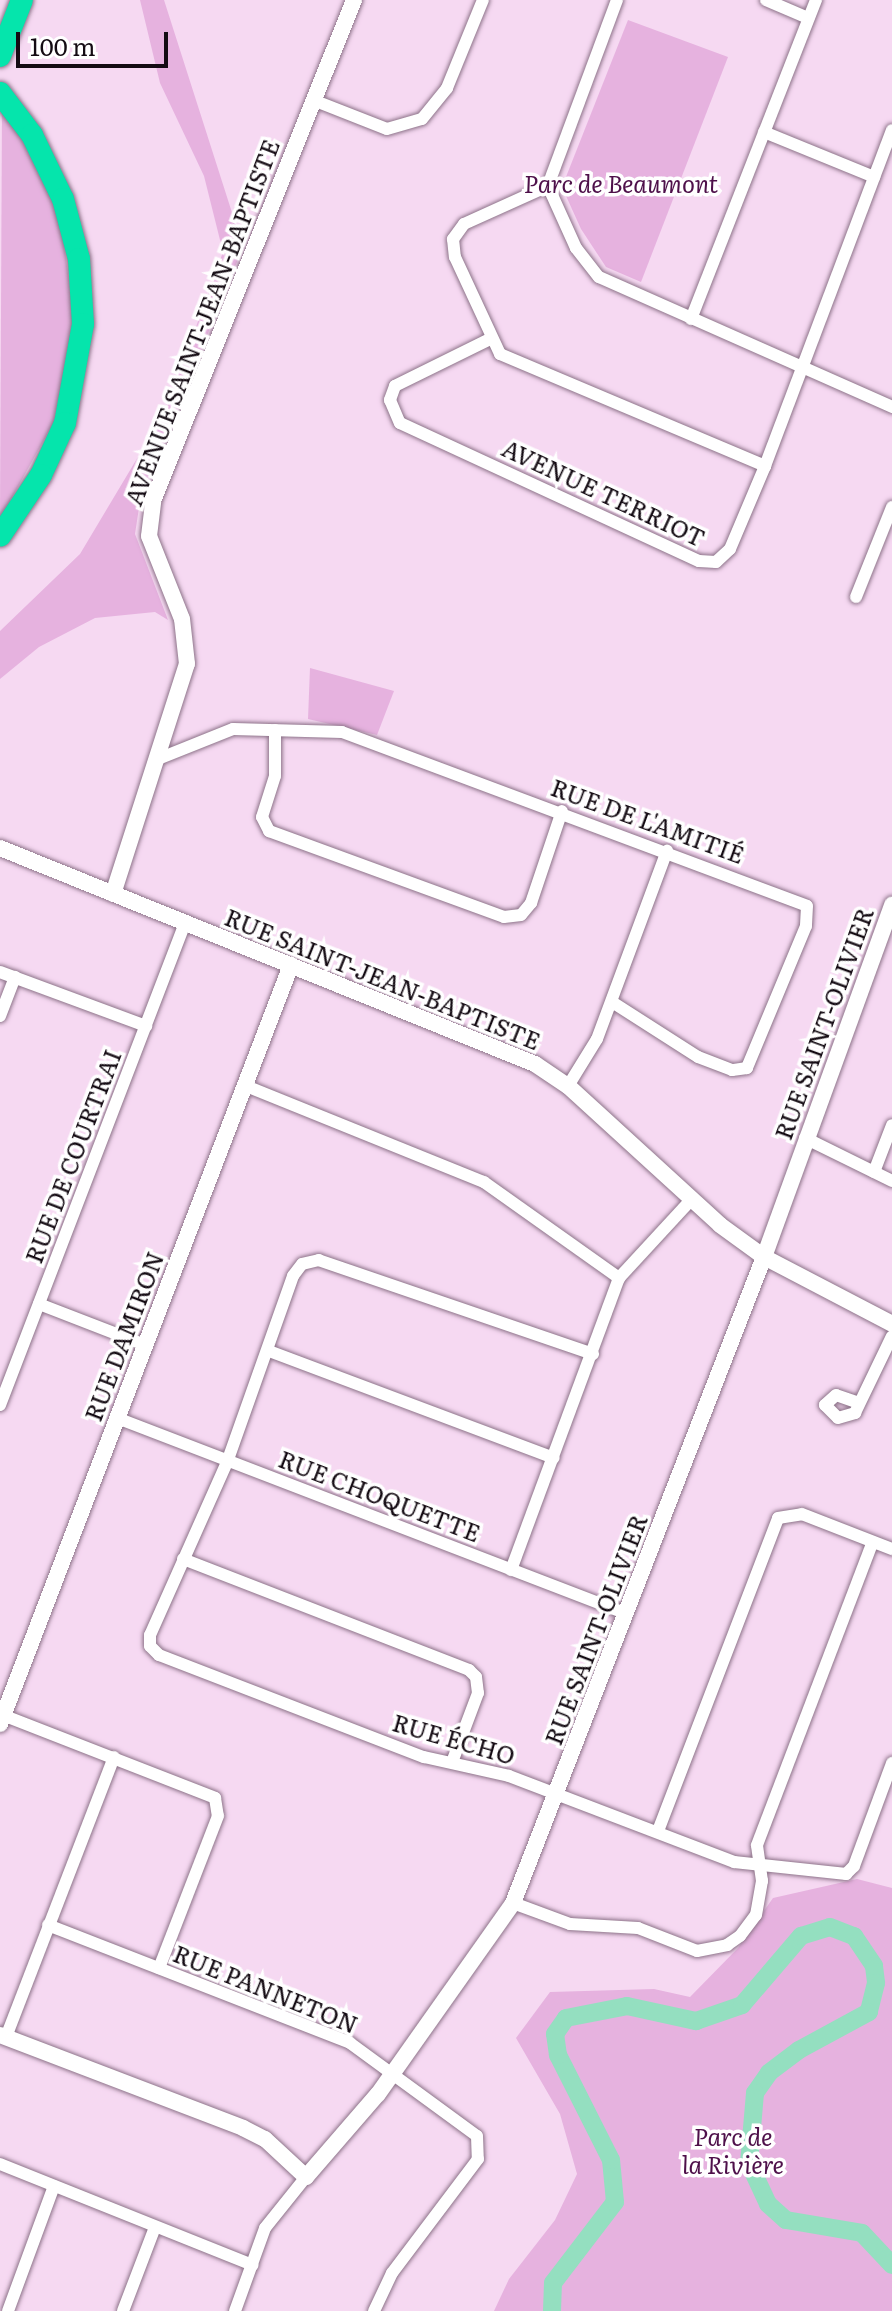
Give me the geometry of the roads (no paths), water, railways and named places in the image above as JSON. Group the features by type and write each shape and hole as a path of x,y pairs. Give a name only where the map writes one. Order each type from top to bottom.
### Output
{"highway":[{"path":"0,56 22,0"},
{"path":"0,536 41,475 59,437 73,396 83,324 79,259 63,199 32,135 4,98"}],"street":[{"name":"AVENUE SAINT-JEAN-BAPTISTE","path":"113,894 158,759 187,652 182,619 152,550 152,503 354,0"},
{"path":"313,100 387,129 422,119 447,88 483,0"},
{"path":"617,0 548,186 576,248 599,277 892,407"},
{"path":"766,0 808,18"},
{"path":"691,319 816,0"},
{"name":"AVENUE TERRIOT","path":"490,339 395,386 390,400 400,423 708,564 730,549 803,369 892,130"},
{"path":"764,132 874,177"},
{"path":"548,186 464,224 453,239 455,257 490,339 500,354 765,466"},
{"path":"856,597 892,507"},
{"name":"RUE DE L'AMITIÉ","path":"158,759 233,729 342,732 800,901 809,914 747,1068 732,1070 698,1057 612,1002"},
{"path":"275,730 275,776 262,817 269,831 504,917 521,915 531,903 562,811"},
{"name":"RUE SAINT-JEAN-BAPTISTE","path":"0,848 535,1064 568,1086 691,1200 764,1257 892,1324"},
{"path":"568,1086 586,1060 612,1002 667,851"},
{"name":"RUE SAINT-OLIVIER","path":"235,2311 265,2228 393,2073 513,1903 764,1257 892,905"},
{"name":"RUE DE COURTRAI","path":"0,1405 185,923"},
{"name":"RUE DAMIRON","path":"1,1718 291,965"},
{"path":"0,972 146,1026"},
{"path":"0,1016 15,977"},
{"path":"246,1086 484,1182 619,1278"},
{"path":"874,1172 892,1125"},
{"path":"805,1138 892,1181"},
{"path":"511,1570 619,1278 691,1200"},
{"path":"452,1762 478,1693 476,1677 469,1670 183,1559 228,1460 293,1276 302,1264 319,1260 593,1354"},
{"path":"39,1304 145,1345"},
{"path":"859,1403 892,1336"},
{"path":"269,1351 554,1458"},
{"name":"RUE CHOQUETTE","path":"117,1418 627,1614"},
{"path":"658,1831 778,1518 802,1514 892,1549"},
{"path":"513,1903 570,1924 638,1928 706,1951 740,1936 756,1915 762,1866 757,1845 873,1542"},
{"name":"RUE ÉCHO","path":"183,1559 150,1635 150,1646 159,1655 372,1737 556,1793 734,1862 846,1874 854,1866 892,1763"},
{"path":"1,1718 208,1792 219,1807 159,1968"},
{"path":"114,1757 3,2036 243,2128 265,2139 306,2177"},
{"name":"RUE PANNETON","path":"48,1925 350,2043 469,2128 481,2152 392,2273 374,2311"},
{"path":"0,2164 253,2265"},
{"path":"8,2311 54,2186"},
{"path":"123,2311 155,2227"}],"waterway":[{"path":"552,2311 553,2283 615,2202 611,2160 558,2055 555,2034 566,2018 627,2006 696,2021 742,2005 801,1936 830,1927 854,1936 874,1966 876,1983 869,2012 799,2050 769,2073 755,2093 749,2163 768,2204 786,2220 862,2233 892,2265"}],"park label":[{"name":"Parc de Beaumont","path":"621,183"},
{"name":"Parc de la Rivière","path":"733,2150"}]}
